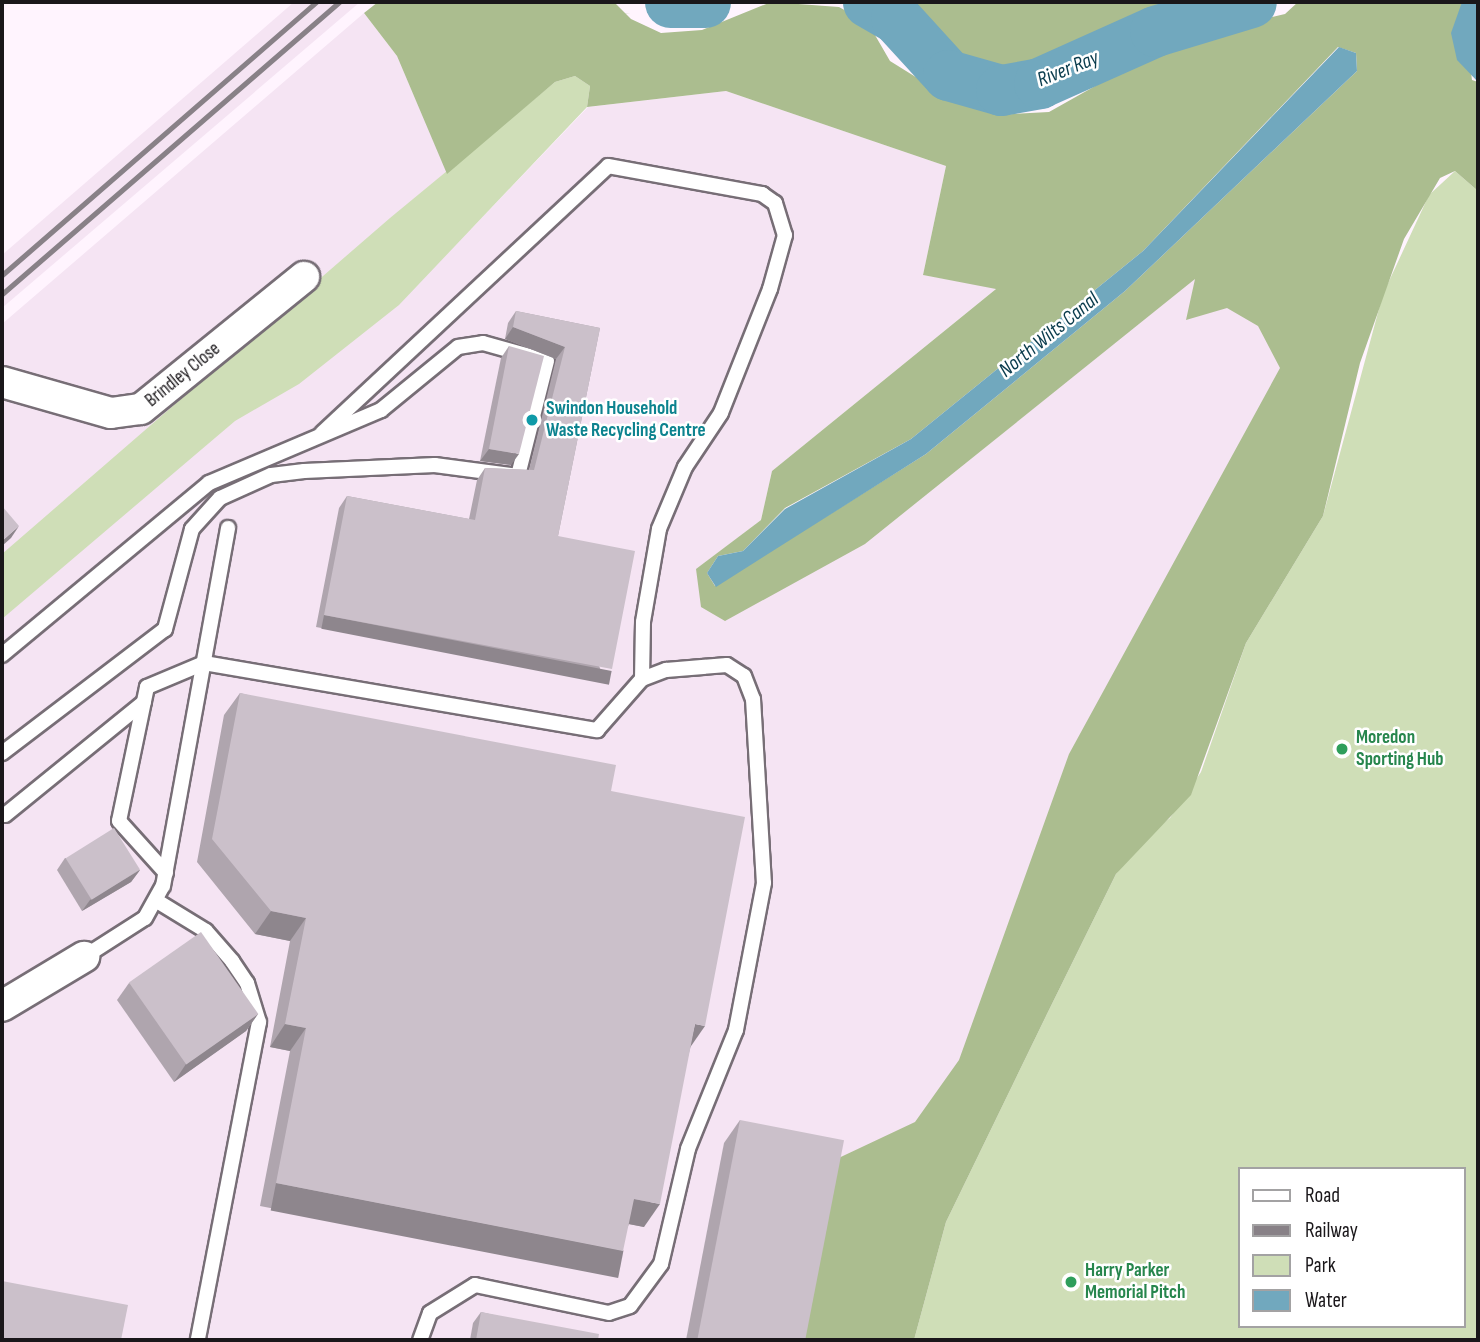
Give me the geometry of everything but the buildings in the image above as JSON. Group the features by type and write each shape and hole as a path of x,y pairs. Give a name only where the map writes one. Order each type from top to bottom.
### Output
{"street":[{"name":"Brindley Close","path":"2,382 111,414 141,409 304,277"},
{"path":"2,1006 84,957"}],"lane":[{"path":"319,436 608,166 762,194 775,202 785,235 770,289 721,413 685,467 659,529 643,622 642,679"},
{"path":"2,655 182,502 232,470 349,425 398,399 470,343 547,361 518,476 435,465 304,471 241,486 198,519 165,629 2,753"},
{"path":"84,957 145,918 157,901 166,873 228,528"},
{"path":"166,873 119,821 147,687 204,663 597,730 642,679 666,670 727,666 744,676 753,699 764,818 764,883 736,1030 688,1149 661,1264 630,1306 610,1313 475,1285 451,1294 430,1313 419,1340"},
{"path":"5,815 144,702"},
{"path":"157,901 206,931 232,961 247,983 259,1022 198,1340"}],"shaded area":[{"path":"294,2 360,2 2,308 2,255"},
{"path":"364,13 397,56 471,229 588,107 726,91 946,166 923,275 997,288 772,471 761,520 697,569 865,544 1213,264 1307,353 890,1340 2,1340 2,324"}],"green space":[{"path":"378,2 614,2 631,19 661,33 702,30 771,2 839,7 868,23 890,61 943,94 996,115 1049,112 1177,40 1285,14 1298,2 1462,2 1472,80 1478,82 1478,191 1455,171 1440,178 1404,239 1360,363 1323,516 1246,643 1191,795 1116,874 946,1222 914,1340 795,1340 828,1163 915,1122 959,1060 1069,754 1280,368 1258,326 1227,308 1186,320 1195,279 865,544 725,621 701,607 696,569 761,520 772,471 996,289 923,275 946,166 726,91 587,107 590,86 575,76 555,82 447,174 397,56 364,13","holes":["1338,47 1356,53 1357,71 1125,291 926,454 715,586 707,573 718,556 743,551 785,508 911,439 1143,251"]},
{"path":"894,2 1193,2 1170,6 1036,72 994,75 955,61"},
{"path":"575,76 590,86 587,107 399,305 299,384 235,421 2,619 2,554 390,218 555,82"},
{"name":"Moredon Sporting Hub","path":"1455,171 1478,191 1478,1340 914,1340 946,1222 1116,874 1144,838 1170,818 1201,772 1246,643 1323,516 1383,294 1429,195"}],"water":[{"path":"1462,2 1478,2 1478,82 1457,60 1451,33"},
{"name":"North Wilts Canal","path":"1339,47 1356,53 1357,71 1125,291 926,454 716,587 707,573 718,556 743,551 785,509 911,439 1143,251"}],"waterway":[{"name":"River Ray","path":"670,2 705,2"},
{"name":"River Ray","path":"868,2 896,18 948,75 1001,90 1039,83 1155,31 1251,2"}],"railway":[{"path":"2,275 316,2"},
{"path":"2,294 339,2"}],"place":[{"name":"Swindon Household Waste Recycling Centre","path":"532,420"},
{"name":"Moredon Sporting Hub","path":"1342,749"},
{"name":"Harry Parker Memorial Pitch","path":"1071,1282"}]}
